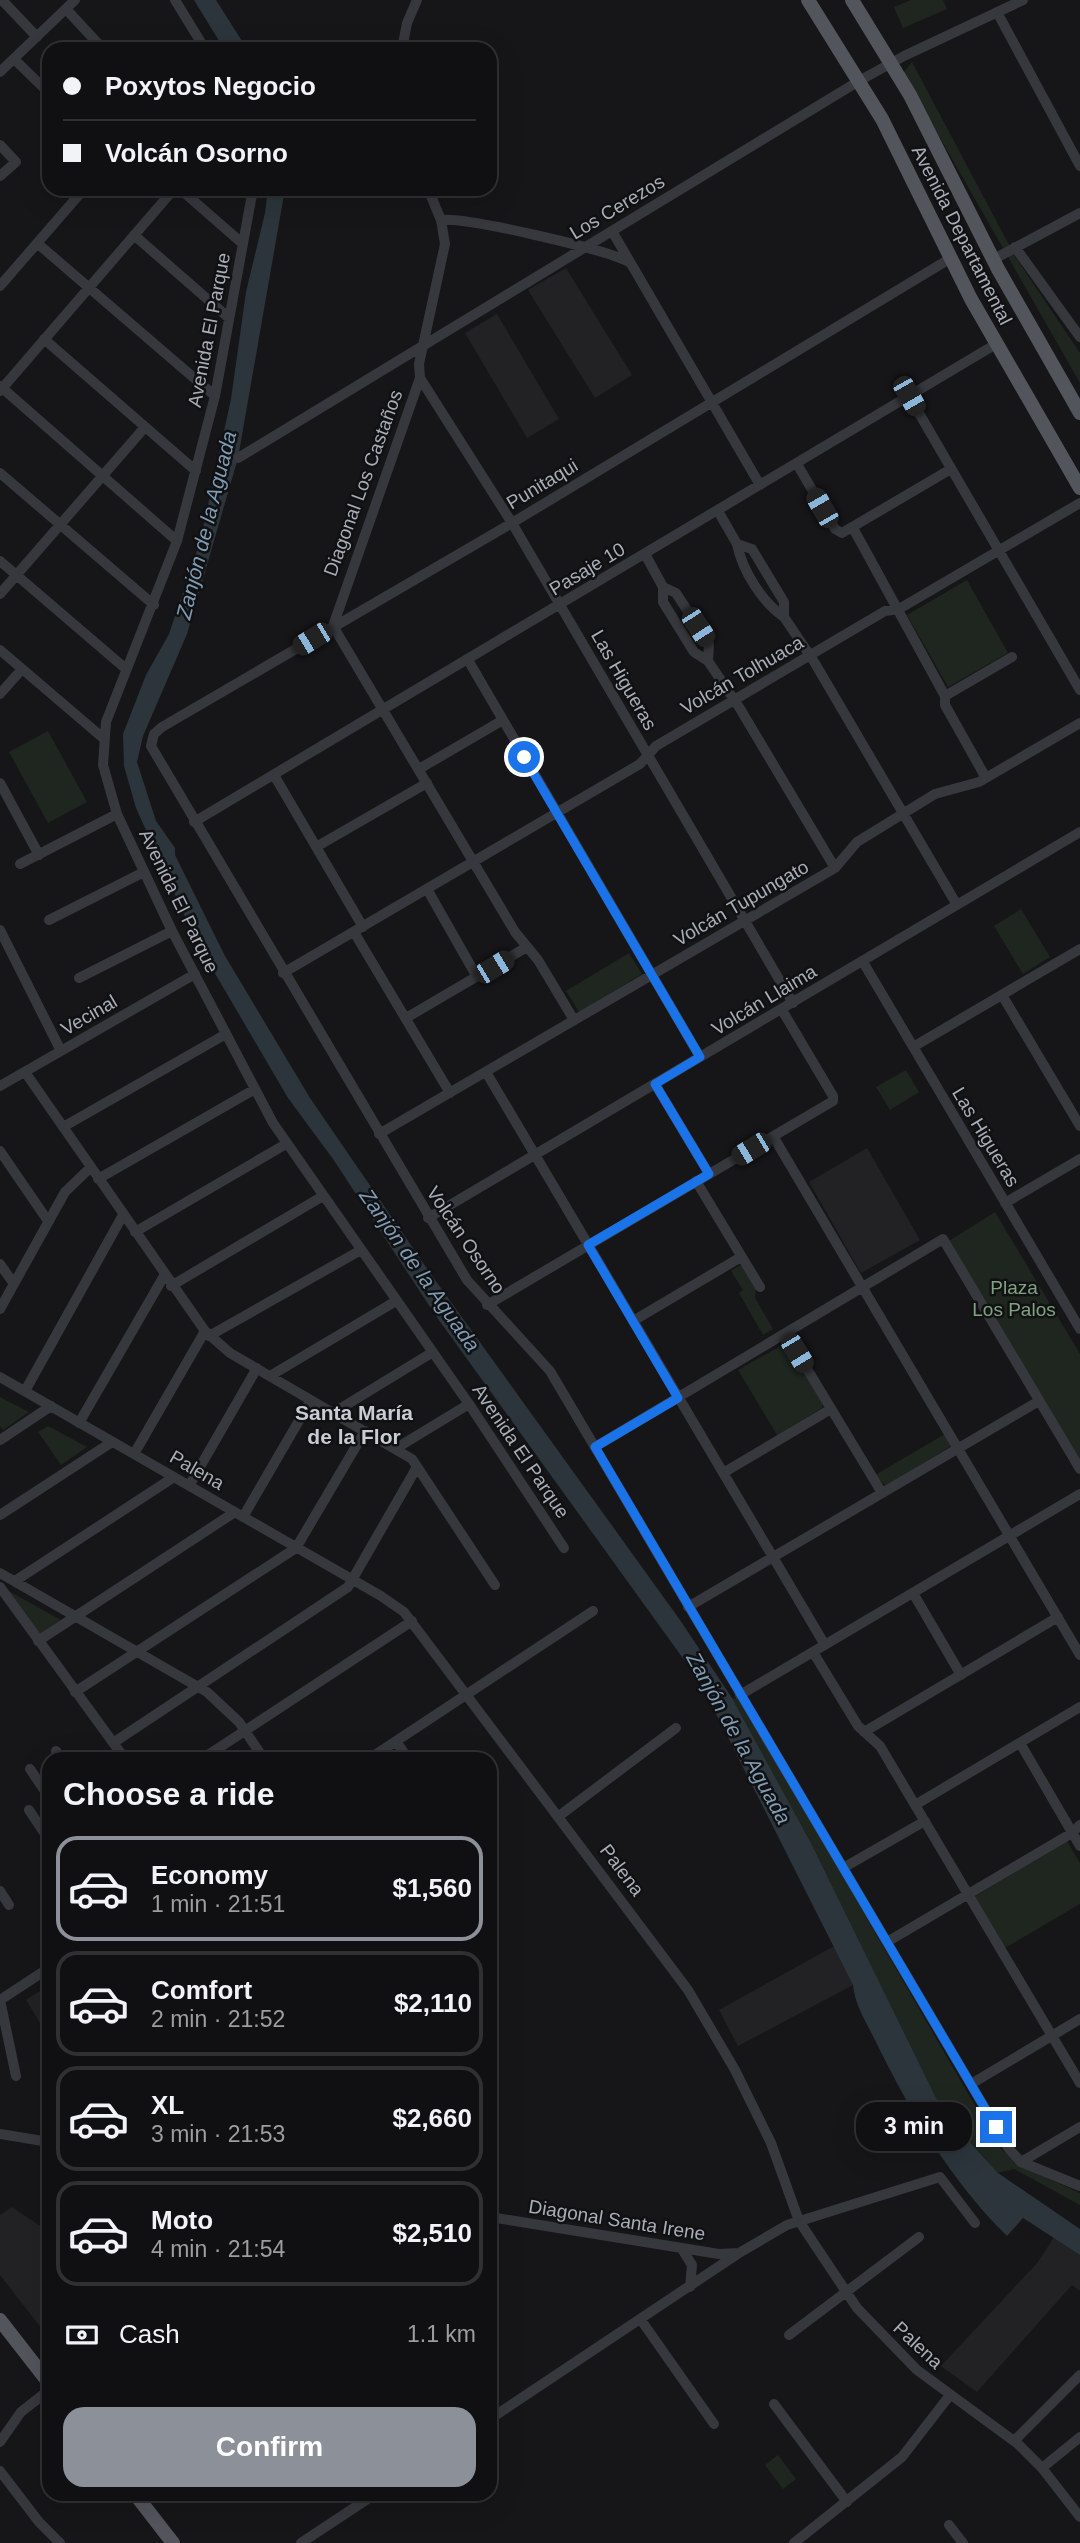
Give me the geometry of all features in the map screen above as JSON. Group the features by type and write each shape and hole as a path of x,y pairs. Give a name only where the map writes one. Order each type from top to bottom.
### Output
{"main road":[{"name":"Avenida Departamental","path":"808,0 859,81 911,173 996,344 1080,488"},
{"name":"Avenida Departamental","path":"852,0 891,63 993,259 1080,414"},
{"path":"0,2320 42,2374"},
{"path":"140,2501 173,2543"}],"street":[{"path":"2,0 37,37"},
{"path":"0,72 75,0"},
{"path":"175,0 201,42"},
{"path":"403,42 416,0"},
{"name":"Los Cerezos","path":"238,458 859,81 1023,0"},
{"path":"66,9 97,42"},
{"path":"997,12 1080,166"},
{"path":"14,59 42,86"},
{"path":"0,145 16,162 0,176"},
{"path":"0,286 78,196"},
{"path":"168,196 1,388 177,541"},
{"path":"188,196 243,244"},
{"name":"Avenida El Parque","path":"252,196 215,396 196,471 177,541 154,605 126,669 103,738 104,774 117,814 172,931 286,1144 469,1404 564,1548"},
{"name":"Diagonal Los Castaños","path":"333,626 420,378 423,345 444,253 441,220 431,196"},
{"path":"993,259 1080,213"},
{"path":"441,220 464,221 584,247 629,262"},
{"path":"612,231 760,485"},
{"path":"134,235 229,318"},
{"path":"550,240 555,244 558,256 552,267"},
{"path":"37,243 215,396"},
{"path":"1016,247 1076,323 1080,337"},
{"name":"Punitaqui","path":"151,738 162,727 512,523 951,258"},
{"path":"430,311 436,324 450,328"},
{"path":"44,339 196,471"},
{"name":"Pasaje 10","path":"194,822 996,344"},
{"name":"Las Higueras","path":"420,378 512,523 793,1003"},
{"path":"909,396 1080,690"},
{"path":"0,594 145,427"},
{"path":"797,464 839,533 853,528 951,469"},
{"path":"0,473 154,605"},
{"name":"Volcán Tolhuaca","path":"283,974 640,764 656,746 886,611 899,609 1080,503"},
{"path":"718,511 737,544 752,548 784,602 784,617 957,905"},
{"path":"853,528 899,609 945,696 945,705 986,778"},
{"path":"645,554 663,587 663,602 694,652 708,661 734,701 835,868"},
{"path":"0,561 126,669"},
{"path":"663,587 676,593 709,644 708,661"},
{"path":"333,626 474,862 574,1020"},
{"path":"0,650 103,738"},
{"path":"945,696 1012,657"},
{"path":"468,660 700,1057"},
{"path":"0,694 22,669"},
{"path":"419,769 503,720"},
{"name":"Volcán Tupungato","path":"379,1134 835,868 857,842 904,813 942,791 986,778 1080,723"},
{"name":"Volcán Osorno","path":"151,738 152,750 428,1217 486,1305 524,1340 550,1371 1009,2148 1021,2162"},
{"path":"274,775 316,847 406,1018 450,1093"},
{"path":"0,783 38,855"},
{"path":"316,847 427,783"},
{"path":"20,864 117,814"},
{"name":"Volcán Llaima","path":"428,1217 1080,832"},
{"path":"49,920 144,872"},
{"path":"427,889 477,976"},
{"path":"0,930 61,1051"},
{"path":"79,978 172,931"},
{"path":"406,1018 527,947"},
{"path":"913,1047 1080,949"},
{"name":"Las Higueras","path":"863,961 1080,1329"},
{"name":"Vecinal","path":"3,1085 195,974"},
{"path":"1002,995 1080,1126"},
{"path":"486,1305 833,1099 782,1010"},
{"path":"63,1128 226,1034"},
{"path":"0,1072 3,1085"},
{"path":"25,1072 207,1334 270,1376 412,1459 495,1585"},
{"path":"486,1072 825,1645"},
{"path":"655,1084 709,1174"},
{"path":"98,1179 255,1089"},
{"path":"773,1136 1080,1654"},
{"path":"135,1232 286,1144"},
{"path":"0,1151 48,1221"},
{"path":"1005,1203 1080,1159"},
{"path":"0,1308 70,1184 90,1168"},
{"path":"696,1181 760,1287"},
{"path":"79,1423 168,1281 323,1196"},
{"path":"25,1391 123,1215"},
{"path":"595,1447 943,1239 1080,1469"},
{"path":"134,1454 207,1334 361,1250"},
{"path":"633,1321 741,1257"},
{"path":"0,1264 14,1284"},
{"path":"270,1376 396,1301"},
{"path":"786,1334 882,1493"},
{"path":"333,1413 433,1352"},
{"path":"189,1486 257,1368"},
{"name":"Palena","path":"0,1377 396,1605 412,1621 660,1950 704,2014 777,2155 799,2221 846,2293 898,2353 1014,2441 1042,2468 1080,2517"},
{"path":"38,1641 239,1515 311,1400"},
{"path":"688,1607 1039,1401"},
{"path":"395,1449 469,1404"},
{"path":"0,1440 51,1406"},
{"path":"723,1473 831,1409"},
{"path":"75,1692 296,1548 365,1431"},
{"path":"0,1515 112,1442"},
{"path":"113,1743 353,1581 417,1467"},
{"path":"15,1581 174,1477"},
{"path":"740,1695 1080,1494"},
{"path":"0,1573 198,1687 225,1706 259,1752"},
{"path":"0,1587 120,1752"},
{"path":"913,1593 961,1675"},
{"path":"380,1752 593,1611"},
{"path":"864,1732 1058,1618"},
{"path":"212,1752 412,1621"},
{"path":"813,1652 864,1732 878,1743 1080,2083"},
{"path":"915,1805 1080,1707"},
{"path":"559,1816 676,1728"},
{"path":"396,1741 403,1752"},
{"path":"1020,1743 1076,1829 1080,1846"},
{"path":"30,1769 42,1787"},
{"path":"29,1810 42,1830"},
{"path":"843,1868 925,1821"},
{"path":"887,1942 1076,1829"},
{"path":"0,1891 9,1905"},
{"path":"16,2076 0,2000 42,1973"},
{"path":"971,2084 1080,2019"},
{"path":"1021,2162 1080,2127"},
{"path":"0,2134 42,2141"},
{"path":"1021,2162 1080,2186"},
{"path":"497,2414 739,2253 799,2221 940,2177 975,2223"},
{"name":"Diagonal Santa Irene","path":"497,2218 719,2255 739,2253"},
{"path":"789,2335 919,2237"},
{"path":"682,2249 692,2265 690,2287"},
{"path":"641,2320 714,2424"},
{"path":"1014,2441 1080,2375"},
{"path":"794,2543 902,2457 950,2395"},
{"path":"0,2442 21,2412 42,2396"},
{"path":"774,2404 847,2501"},
{"path":"1042,2468 1080,2437"},
{"path":"0,2471 39,2522 60,2543"},
{"path":"301,2543 365,2501"},
{"path":"949,2525 962,2543"}],"shaded area":[{"path":"566,268 632,375 595,398 528,290"},
{"path":"497,314 559,419 527,438 465,333"},
{"path":"867,1148 920,1240 861,1273 809,1182"},
{"path":"834,1946 853,1985 738,2046 719,2010"},
{"path":"42,1990 42,2026 26,2000"},
{"path":"12,2207 42,2227 42,2329 0,2275 0,2215"},
{"path":"1054,2237 1080,2255 1080,2291 1072,2285 977,2392 941,2366 1038,2262"}],"green space":[{"path":"911,0 943,0 947,9 903,28 894,7"},
{"path":"912,62 1016,258 1080,353 1080,383 903,73"},
{"path":"967,580 1008,653 948,687 907,615"},
{"path":"48,731 87,802 48,823 9,752"},
{"path":"1021,909 1050,957 1023,974 994,926"},
{"path":"629,953 642,974 579,1012 566,991"},
{"path":"906,1070 919,1092 890,1110 876,1087"},
{"name":"Plaza Los Palos","path":"995,1212 1080,1354 1080,1460 949,1241"},
{"path":"742,1264 756,1288 755,1298 773,1329 763,1335 739,1293 743,1290 731,1271"},
{"path":"784,1344 791,1346 823,1401 822,1408 777,1435 738,1370"},
{"path":"0,1397 29,1412 3,1430 0,1426"},
{"path":"48,1426 87,1447 61,1465 38,1432"},
{"path":"945,1434 951,1446 886,1486 875,1475"},
{"path":"7,1590 61,1620 39,1636"},
{"path":"732,1698 740,1699 999,2147 1016,2164 1080,2193 1080,2205 1014,2169 998,2173 944,2114 811,1843"},
{"path":"1067,1841 1080,1863 1080,1904 1005,1948 974,1897"},
{"path":"778,2455 796,2479 783,2489 765,2465"}],"water":[{"path":"194,0 216,0 243,42 220,42"},
{"name":"Zanjón de la Aguada","path":"267,196 284,196 238,458 187,634 143,736 137,762 156,821 175,848 175,855 225,956 310,1098 430,1273 680,1620 732,1698 811,1843 944,2114 998,2173 1080,2229 1080,2255 1023,2218 1007,2236 968,2192 933,2144 902,2092 865,2020 853,1985 700,1682 436,1316 333,1159 288,1098 196,941 136,808 124,766 123,734 146,675 169,634 200,542 231,399 246,292"}],"district":[{"name":"Santa María de la Flor","path":"354,1424"}],"route":[{"path":"524,757 700,1057 655,1084 709,1174 588,1245 678,1398 595,1447 996,2127"}]}
